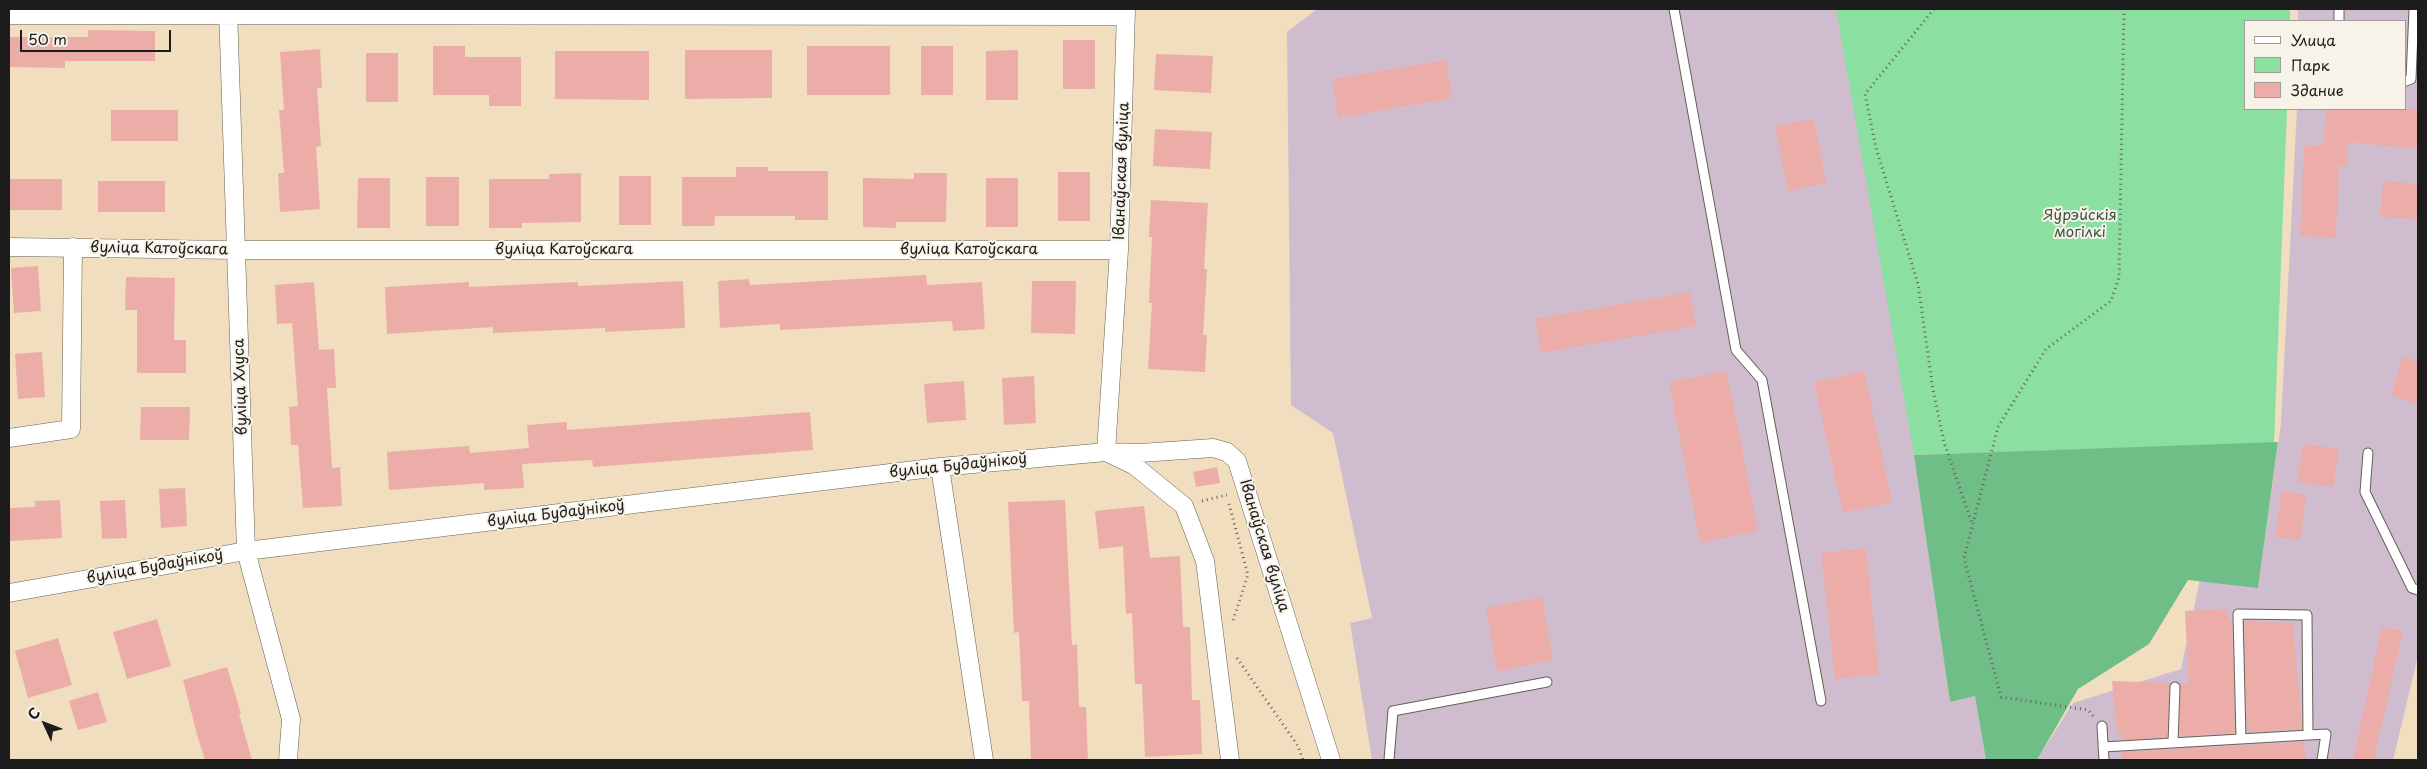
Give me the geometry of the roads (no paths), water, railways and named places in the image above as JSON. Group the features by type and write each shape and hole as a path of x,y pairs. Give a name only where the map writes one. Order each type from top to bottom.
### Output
{"street":[{"path":"9,15 228,11 1126,13"},
{"name":"вуліца Хлуса","path":"228,11 246,551 291,719 288,760"},
{"name":"Іванаўская вуліца","path":"1126,13 1119,250 1106,452 1140,453 1213,448 1227,452 1237,462 1331,760"},
{"name":"вуліца Катоўскага","path":"9,247 236,250 1119,250"},
{"path":"9,438 71,429 73,247"},
{"path":"1106,452 1135,466 1184,506 1205,561 1230,760"},
{"name":"вуліца Будаўнікоў","path":"9,593 246,551 940,467 1106,452"},
{"path":"940,467 984,760"}],"lane":[{"path":"1674,9 1736,350 1762,380 1821,701"},
{"path":"2407,81 2411,79 2414,9"},
{"path":"2368,453 2365,492 2412,588 2418,590"},
{"path":"2241,739 2238,614 2307,615 2308,735"},
{"path":"1389,760 1393,712 1546,682"},
{"path":"2173,743 2175,687"},
{"path":"2102,726 2104,760"},
{"path":"2103,747 2326,734 2322,760"}],"park label":[{"name":"Яўрэйскія могілкі","path":"2080,224"}]}
